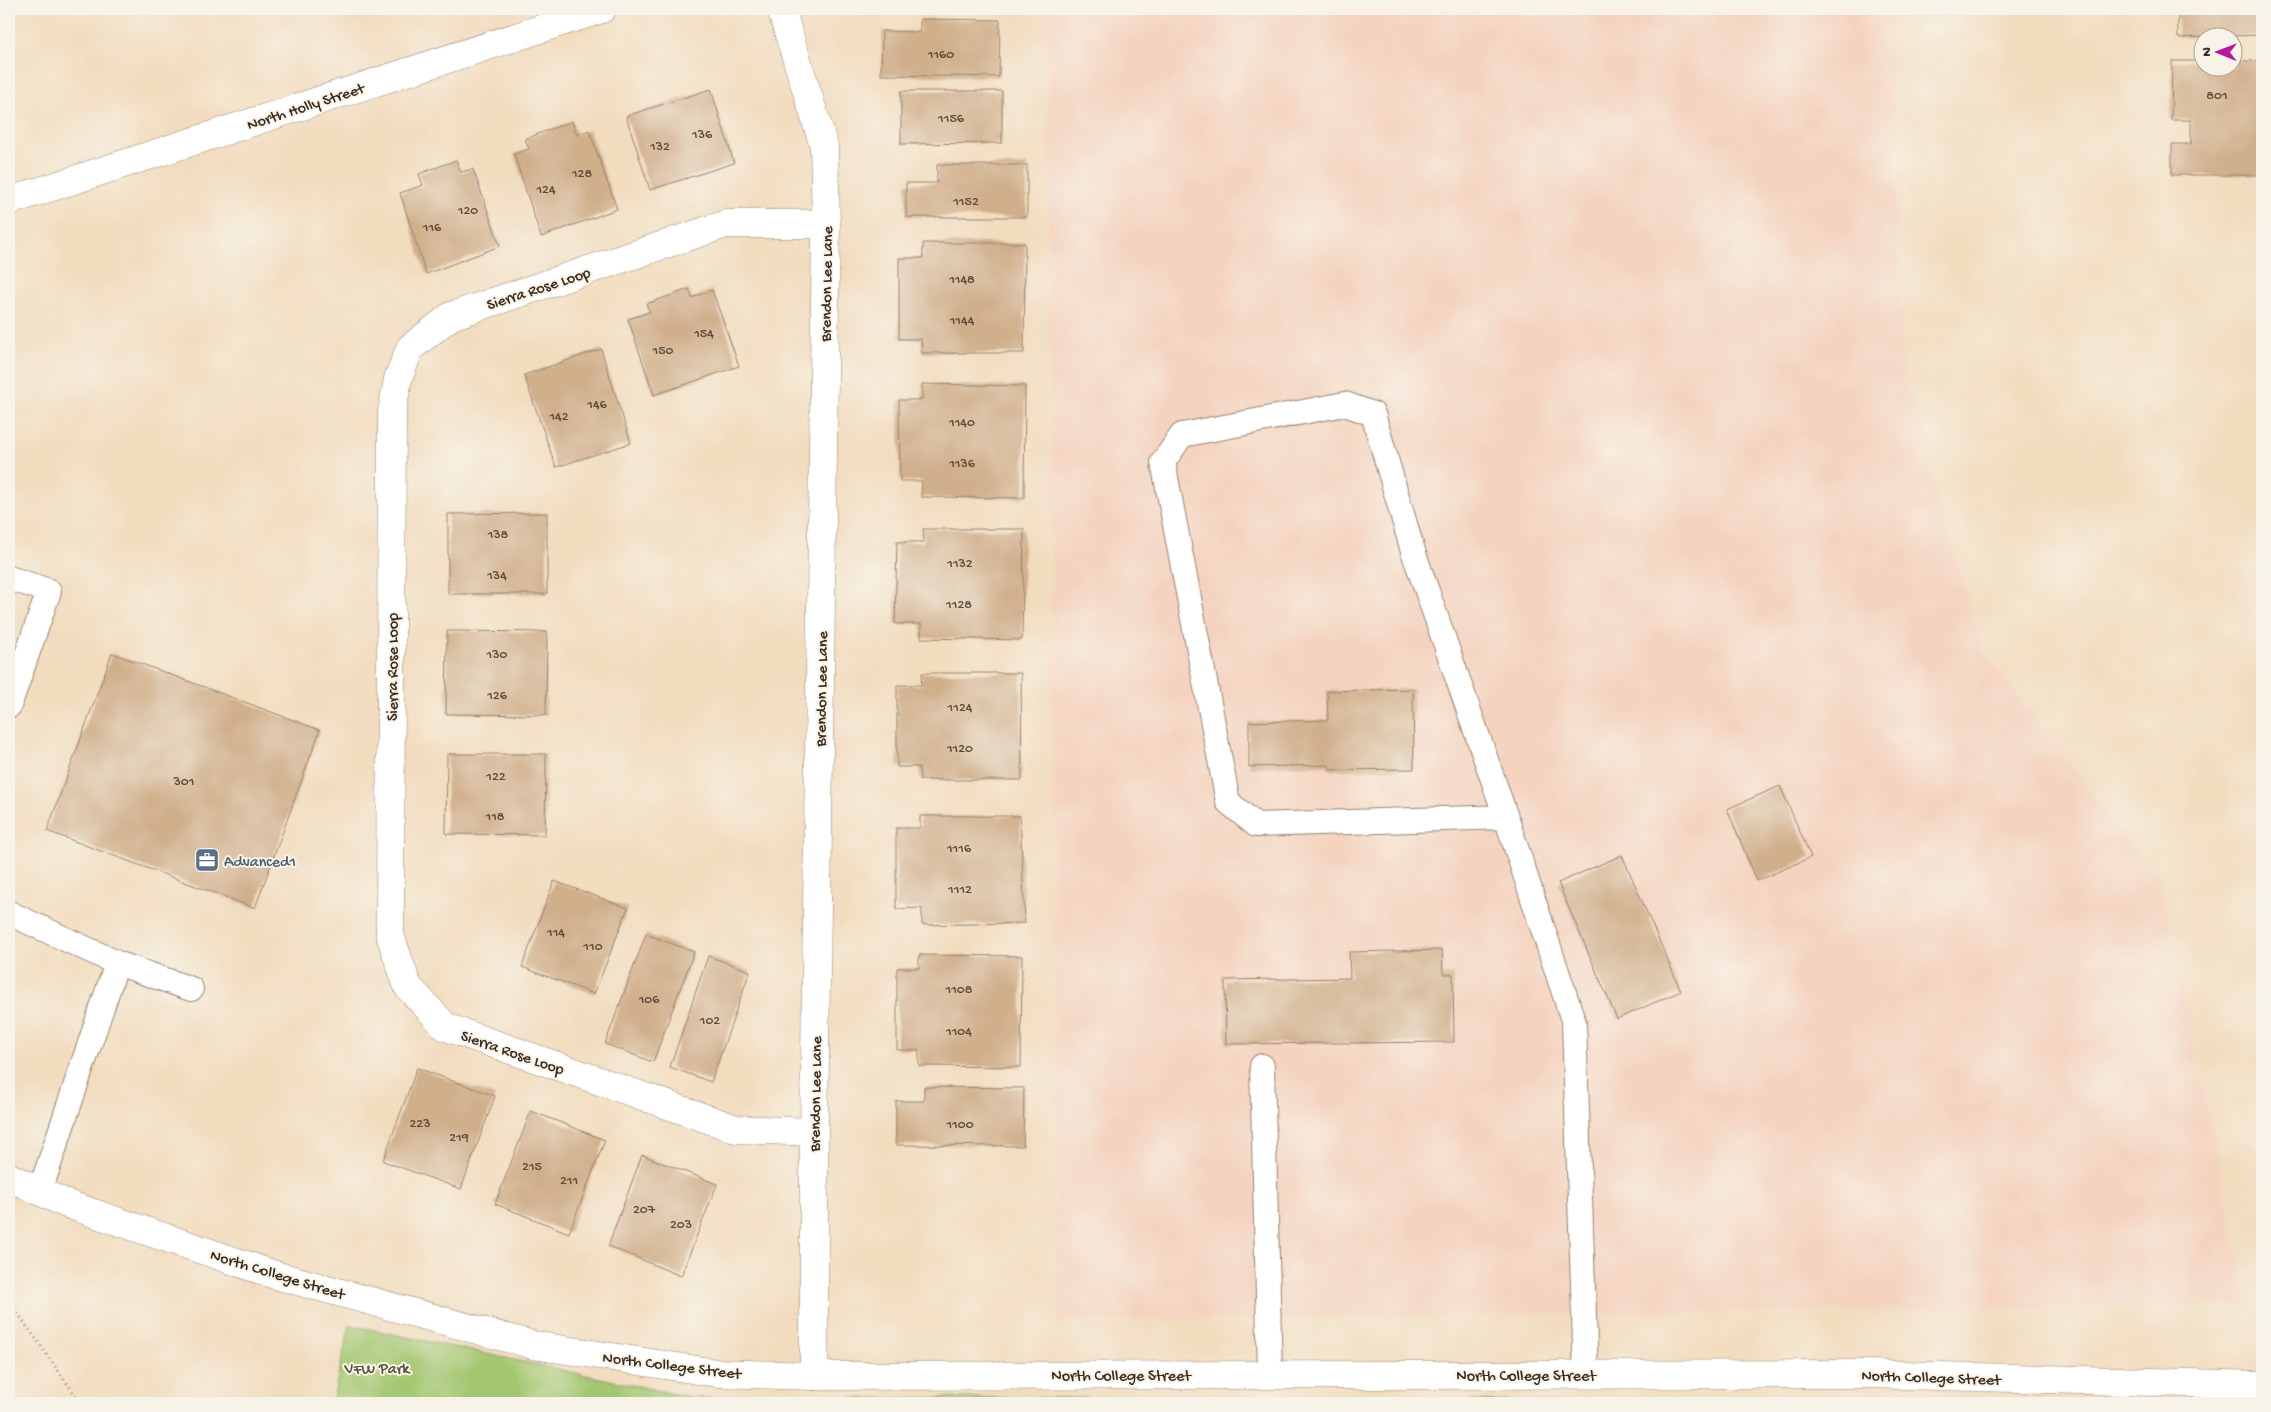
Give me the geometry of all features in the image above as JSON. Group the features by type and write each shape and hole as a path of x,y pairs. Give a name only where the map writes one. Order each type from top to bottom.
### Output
{"street":[{"name":"North Holly Street","path":"9,202 602,9"},
{"name":"Brendon Lee Lane","path":"781,9 824,146 826,224 814,1132 814,1376"},
{"name":"Sierra Rose Loop","path":"814,1132 736,1130 446,1028 408,987 390,936 392,411 398,379 410,348 451,316 726,224 826,224"},
{"name":"North College Street","path":"9,1177 67,1204 275,1274 533,1345 717,1373 814,1376 1864,1374 2262,1386"}],"lane":[{"path":"1506,817 1256,825 1228,802 1163,462 1182,435 1345,404 1373,414 1412,548 1506,817 1574,1023 1586,1374"},
{"path":"9,578 49,592 9,706"},
{"path":"9,913 118,963 192,989"},
{"path":"40,1191 118,963"},
{"path":"1262,1066 1270,1374"}],"path":[{"path":"9,1301 81,1403"}],"shaded area":[{"path":"1047,9 1889,9 1903,373 1982,650 2161,884 2248,1305 1058,1321"}],"green space":[{"name":"VFW Park","path":"350,1325 694,1398 1269,1398 1588,1403 332,1403"}],"building":[{"path":"2178,9 2262,9 2262,35 2244,36 2244,28 2194,28 2194,37 2178,38"},
{"path":"920,19 1000,20 999,77 881,75 882,31 920,32"},
{"path":"2172,61 2194,61 2194,78 2244,78 2244,61 2262,61 2262,175 2172,175 2172,144 2191,144 2191,120 2171,120"},
{"path":"711,89 734,163 650,190 626,116"},
{"path":"901,91 1002,91 1002,143 901,144"},
{"path":"572,121 577,135 589,130 617,209 541,237 514,154 529,149 525,139"},
{"path":"456,160 461,172 473,169 500,246 426,274 400,193 423,185 419,174"},
{"path":"937,165 1027,165 1027,217 906,217 906,183 937,183"},
{"path":"923,243 1025,243 1024,353 922,353 921,339 899,339 899,258 923,258"},
{"path":"689,289 692,298 712,290 739,366 654,395 628,319 650,312 646,304"},
{"path":"601,349 631,443 556,467 524,375"},
{"path":"922,384 1025,386 1024,498 921,497 922,481 900,481 899,400 922,400"},
{"path":"547,513 547,594 448,594 448,514"},
{"path":"923,529 1024,529 1022,640 921,638 921,624 895,624 897,542 924,542"},
{"path":"447,631 547,632 546,715 446,714"},
{"path":"112,653 320,730 255,908 47,831"},
{"path":"922,673 1021,673 1022,780 920,780 919,767 897,767 897,685 921,685"},
{"path":"1413,689 1414,769 1329,770 1329,765 1249,767 1249,722 1328,720 1327,691"},
{"path":"447,754 546,754 545,835 446,834"},
{"path":"1780,786 1811,857 1757,881 1727,809"},
{"path":"920,816 1020,816 1025,923 922,925 922,908 896,909 896,828 920,828"},
{"path":"1622,855 1681,991 1617,1019 1558,883"},
{"path":"554,881 628,908 594,994 522,967"},
{"path":"646,934 694,952 653,1062 605,1044"},
{"path":"1442,950 1443,974 1453,974 1454,1042 1226,1044 1225,980 1350,978 1349,952"},
{"path":"919,955 1022,956 1021,1067 919,1066 919,1050 897,1050 897,968 919,968"},
{"path":"708,956 750,971 711,1082 670,1067"},
{"path":"417,1068 495,1096 461,1189 383,1161"},
{"path":"924,1087 1024,1088 1023,1146 896,1145 896,1101 924,1101"},
{"path":"531,1111 605,1140 569,1233 495,1204"},
{"path":"642,1155 717,1184 681,1276 608,1246"}],"place":[{"name":"Advanced1","path":"207,860"}]}
